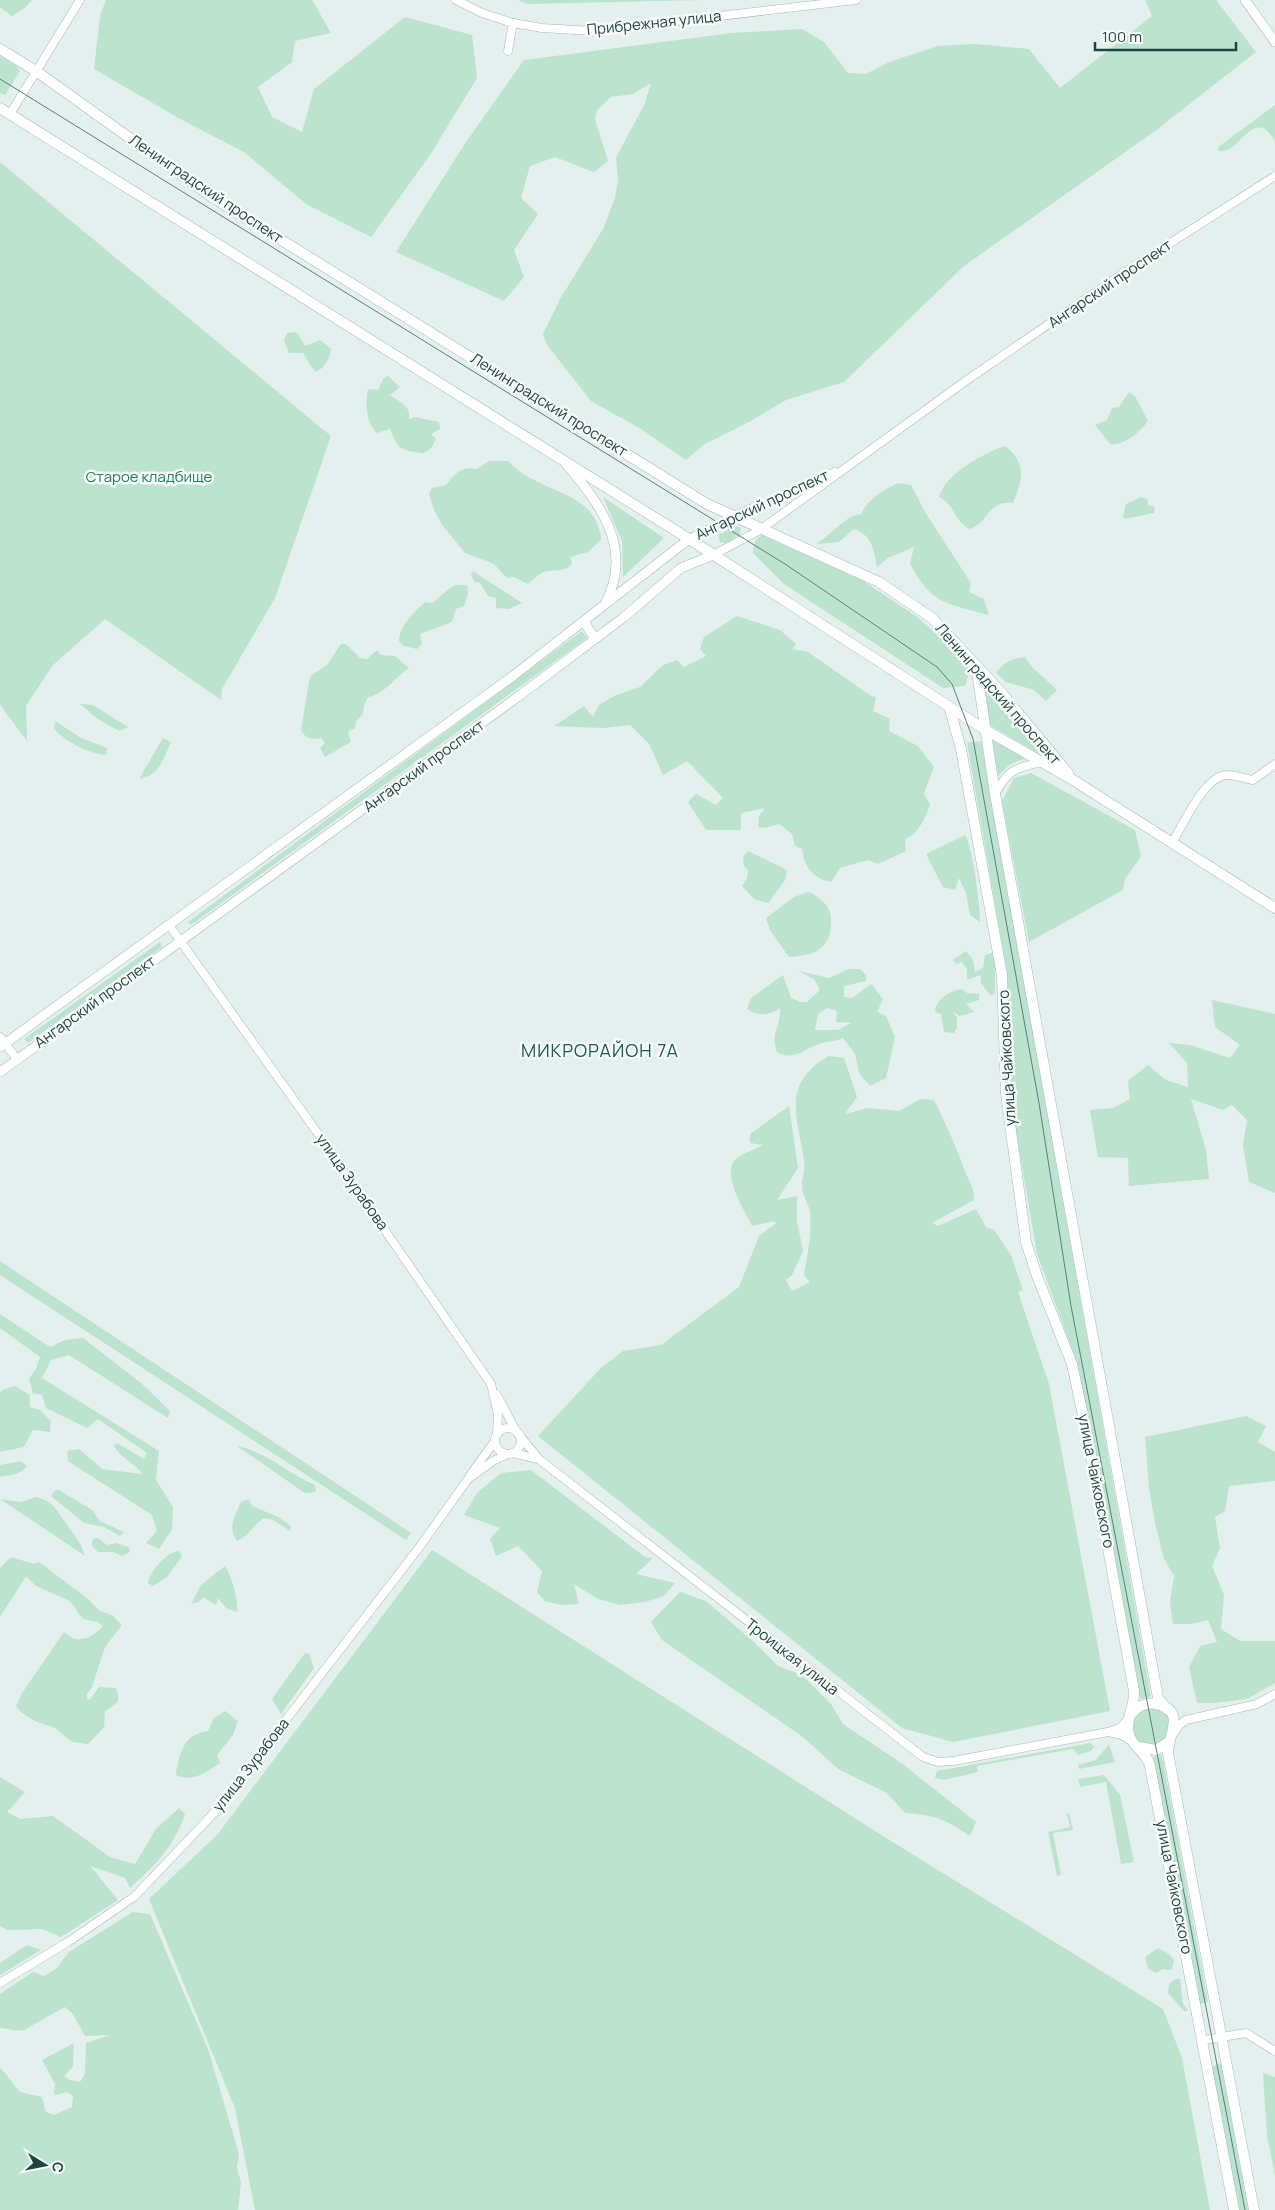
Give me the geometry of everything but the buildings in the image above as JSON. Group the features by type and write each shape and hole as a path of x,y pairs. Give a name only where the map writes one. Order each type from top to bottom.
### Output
{"main road":[{"name":"Ленинградский проспект","path":"0,49 36,71 212,197 707,504 760,530 879,582 932,618 976,665 1073,780"},
{"name":"Ленинградский проспект","path":"0,108 689,539 984,729 1073,780 1275,908"},
{"path":"976,665 995,794 1158,1698 1174,1720 1172,1736 1164,1746 1156,1750 1146,1750 1134,1743"},
{"name":"улица Чайковского","path":"949,706 961,749 1002,975 1006,1094 1026,1242 1037,1276 1072,1364 1088,1439 1134,1691 1128,1730 1134,1743 1145,1754 1150,1766 1204,2040 1234,2210"},
{"path":"1130,1716 1143,1705 1163,1707"},
{"name":"улица Чайковского","path":"1172,1736 1168,1753 1254,2210"}],"street":[{"path":"10,114 80,0"},
{"name":"Прибрежная улица","path":"456,0 482,13 513,23 542,28 593,31 856,0"},
{"path":"1245,0 1275,42"},
{"path":"508,51 513,23"},
{"name":"Ангарский проспект","path":"0,1072 181,940 359,814 595,639 681,568 713,555 760,530 1124,272 1275,176"},
{"path":"564,462 596,500 604,513 612,536 616,574 604,607"},
{"name":"Ангарский проспект","path":"2,1043 169,925 513,676 689,539 734,516 850,465"},
{"path":"584,622 595,639"},
{"path":"995,794 1004,778 1013,770 1042,762"},
{"path":"1172,843 1194,805 1214,779 1228,775 1253,780 1275,764"},
{"name":"улица Зурабова","path":"169,925 491,1384 498,1417 496,1437"},
{"path":"2,1043 17,1059"},
{"name":"Троицкая улица","path":"491,1384 518,1433 540,1460 924,1758 938,1762 953,1761 1108,1732"},
{"path":"506,1428 518,1433 520,1444 510,1454 493,1461 468,1479 496,1437 506,1428"},
{"path":"496,1437 499,1451 540,1460"},
{"name":"улица Зурабова","path":"0,1983 68,1942 135,1896 213,1814 418,1549 468,1479"},
{"path":"1172,1736 1180,1724 1194,1718 1257,1704 1275,1694"},
{"path":"1163,1707 1178,1716 1194,1718"},
{"path":"1108,1732 1120,1728 1130,1716"},
{"path":"1108,1732 1122,1735 1134,1743"},
{"path":"1204,2040 1246,2033 1275,2051"}],"green space":[{"path":"0,0 32,0 26,7 12,16 0,7"},
{"path":"106,0 312,0 331,33 295,41 292,62 258,87 272,117 302,132 314,89 405,17 472,35 477,78 430,155 371,237 306,204 244,152 182,120 94,69 100,16"},
{"path":"518,0 703,0 527,4"},
{"path":"1145,0 1216,0 1256,52 1155,131 964,266 844,382 786,400 749,422 703,445 686,460 641,429 591,401 547,345 543,334 560,299 603,229 615,198 618,180 616,158 645,103 651,83 633,94 611,97 597,110 595,119 608,161 594,172 555,157 530,166 521,198 538,214 514,250 524,277 504,301 396,252 466,142 524,60 732,33 802,29 824,42 848,73 866,74 889,62 938,46 976,44 1029,49 1060,88 1152,16"},
{"path":"0,56 16,66 20,71 5,95 0,93"},
{"path":"1275,105 1275,141 1267,131 1260,128 1253,129 1233,146 1226,150 1218,151 1218,147"},
{"name":"Старое кладбище","path":"0,162 331,436 275,598 222,689 221,700 105,619 53,665 26,706 27,741 0,705"},
{"path":"295,332 305,346 320,340 331,349 322,368 315,372 303,353 289,353 284,341 287,333"},
{"path":"388,376 400,387 390,395 407,408 409,419 415,417 439,422 440,429 431,434 436,439 432,447 424,453 402,448 398,445 390,429 377,433 373,429 367,406 368,389 378,390 383,379"},
{"path":"1129,392 1135,396 1148,421 1141,430 1126,441 1110,444 1095,425 1107,420 1112,408 1119,407"},
{"path":"1005,446 1017,459 1021,472 1021,479 1013,503 998,505 981,522 969,529 960,521 948,504 939,497 949,480 966,466 976,459"},
{"path":"489,461 508,461 535,481 578,502 589,511 597,523 601,540 588,552 570,557 572,564 569,567 562,570 544,572 527,584 514,577 507,578 494,564 465,553 443,526 434,510 429,494 432,488 446,485 459,471 471,468 477,469"},
{"path":"898,483 911,485 925,512 971,583 969,592 984,599 989,615 942,601 926,588 910,564 914,547 888,558 877,567 873,549 868,539 865,535 854,529 839,542 817,544 850,517 861,514 864,508 876,496"},
{"path":"603,497 664,538 623,577 622,541"},
{"path":"1141,497 1148,500 1148,505 1155,507 1154,513 1125,519 1123,516 1126,504"},
{"path":"735,526 741,528 740,534 727,543 720,542 718,535"},
{"path":"762,535 863,581 916,616 971,666 965,686 943,688 784,584 753,553 755,541"},
{"path":"473,571 522,603 509,609 496,608 496,598 488,596 480,583 475,582 471,575"},
{"path":"456,585 467,585 468,593 464,606 456,609 452,622 420,634 422,644 417,649 404,646 399,641 400,635 404,625 412,615 425,602 432,603"},
{"path":"737,616 780,630 796,644 793,649 808,652 871,696 876,697 873,711 890,719 889,731 918,746 934,767 924,794 930,805 921,825 905,840 906,851 878,864 868,860 840,868 831,882 825,880 815,875 808,867 802,849 795,846 792,834 779,824 765,828 758,827 759,816 765,808 741,813 741,830 706,830 688,802 696,794 716,805 723,798 687,761 663,775 649,744 630,725 603,728 554,726 584,706 593,717 599,705 614,696 640,687 663,665 677,660 684,667 706,656 700,649 704,637"},
{"path":"582,631 587,638 191,925 188,922"},
{"path":"341,644 346,644 360,658 367,659 377,650 381,655 395,656 409,668 379,693 368,697 364,705 363,714 356,721 355,728 348,732 351,742 325,757 320,748 325,743 321,738 310,738 301,730 310,676 327,665"},
{"path":"1025,657 1033,668 1057,690 1046,701 1034,690 1006,682 996,673 1009,661"},
{"path":"983,680 1051,761 990,725"},
{"path":"80,704 93,705 128,727 119,731 98,719"},
{"path":"55,721 81,738 107,748 106,755 84,750 65,739 54,729"},
{"path":"163,738 171,742 160,766 151,774 139,779"},
{"path":"992,739 1026,758 1009,765 998,776"},
{"path":"981,741 1151,1697 1140,1699 1077,1362 1037,1254 1014,1120 1006,1054 1007,972 967,743"},
{"path":"1031,773 1135,830 1141,856 1125,879 1123,890 1029,942 1002,801 1014,778"},
{"path":"965,835 973,864 980,922 970,915 966,893 959,878 955,890 943,887 926,854"},
{"path":"748,851 787,870 785,880 768,903 754,899 742,886 747,878 748,870 744,866 743,857"},
{"path":"808,892 815,895 828,907 831,923 828,939 824,945 813,953 789,957 770,930 766,918 794,897"},
{"path":"160,942 163,946 28,1043 24,1039"},
{"path":"966,951 973,960 975,972 983,968 985,955 992,953 995,962 995,993 991,996 981,983 981,975 967,980 967,969 962,962 956,964 953,960"},
{"path":"849,969 860,969 866,975 866,981 844,986 844,997 852,998 871,984 883,999 877,1012 886,1016 895,1037 886,1078 870,1086 859,1073 855,1054 843,1038 819,1044 798,1054 783,1055 777,1052 775,1045 780,1009 764,1014 747,1009 751,998 783,975 791,998 800,1002 807,1002 820,990 814,979 798,971 829,978","holes":["827,1008 837,1011 836,1022 851,1023 838,1030 815,1030 818,1014"]},
{"path":"962,989 967,993 979,994 979,1000 966,1004 974,1012 959,1016 953,1011 957,1018 957,1028 954,1033 944,1032 941,1014 935,1012 936,1007 944,996"},
{"path":"1212,1000 1275,1014 1275,1193 1249,1182 1243,1145 1247,1120 1232,1105 1223,1110 1191,1099 1206,1150 1209,1179 1129,1186 1128,1158 1098,1157 1090,1110 1113,1108 1130,1099 1128,1081 1148,1065 1166,1080 1188,1087 1187,1063 1169,1043 1190,1045 1230,1058 1240,1045 1215,1027"},
{"path":"829,1056 844,1058 857,1097 845,1114 868,1108 899,1111 921,1099 934,1100 951,1135 974,1192 974,1200 932,1223 938,1226 976,1209 986,1227 994,1230 1011,1255 1023,1290 1018,1292 1049,1384 1110,1711 953,1742 902,1728 538,1436 601,1368 623,1351 661,1345 739,1287 759,1236 776,1223 774,1221 752,1226 735,1192 731,1173 732,1165 739,1157 764,1145 750,1143 750,1134 789,1106 798,1168 777,1200 797,1196 797,1221 803,1251 792,1275 786,1280 792,1291 810,1282 804,1275 809,1245 810,1211 802,1188 804,1164 796,1116 796,1103 798,1090 804,1078 814,1067"},
{"path":"0,1261 411,1533 406,1540 0,1275"},
{"path":"0,1314 50,1347 65,1340 83,1338 141,1383 170,1411 168,1418 69,1355 51,1360 42,1378 159,1451 156,1480 173,1507 172,1529 159,1549 146,1543 157,1531 152,1515 68,1461 67,1451 79,1449 102,1469 142,1474 114,1446 117,1443 144,1459 147,1453 98,1419 87,1428 46,1408 42,1395 33,1393 29,1379 36,1369 40,1357 0,1328"},
{"path":"15,1386 30,1395 30,1407 40,1410 51,1421 50,1432 33,1430 24,1447 0,1452 0,1393 2,1390"},
{"path":"1246,1416 1266,1426 1258,1442 1275,1452 1275,1481 1229,1486 1225,1511 1215,1517 1220,1548 1212,1566 1224,1595 1221,1629 1240,1641 1275,1641 1275,1683 1247,1699 1197,1703 1189,1667 1200,1646 1217,1642 1208,1620 1191,1624 1173,1624 1170,1602 1174,1576 1164,1559 1155,1523 1149,1488 1145,1437"},
{"path":"237,1446 268,1458 315,1485 316,1492 305,1493"},
{"path":"21,1461 27,1466 21,1472 0,1477 0,1465"},
{"path":"531,1470 645,1557 653,1558 636,1574 675,1583 664,1596 645,1602 620,1605 598,1599 574,1584 579,1604 561,1605 545,1601 537,1592 542,1571 518,1546 496,1556 490,1539 500,1528 464,1515 477,1493 501,1473"},
{"path":"59,1490 92,1510 100,1521 124,1532 120,1536 104,1527 84,1523 51,1496 54,1491"},
{"path":"36,1497 52,1504 78,1540 85,1556 0,1499 21,1502"},
{"path":"249,1499 252,1506 278,1517 291,1526 290,1531 273,1520 264,1518 237,1541 232,1526 234,1517 241,1502"},
{"path":"98,1538 107,1545 116,1543 129,1547 130,1552 122,1556 113,1552 98,1552 92,1546 93,1539"},
{"path":"432,1550 883,1836 1163,2009 1182,2058 1210,2210 255,2210 235,2108 149,1899 217,1835"},
{"path":"178,1551 182,1554 181,1558 166,1578 153,1586 148,1583 152,1573 160,1563 169,1555"},
{"path":"11,1557 34,1564 39,1562 88,1599 100,1611 112,1615 122,1625 105,1647 92,1687 87,1694 87,1699 90,1700 99,1687 116,1688 118,1700 117,1703 105,1712 104,1727 88,1744 72,1742 55,1728 37,1722 22,1713 16,1706 22,1693 64,1632 74,1638 84,1639 94,1634 103,1626 98,1622 83,1619 70,1601 36,1586 26,1576 0,1617 0,1568"},
{"path":"225,1566 234,1588 237,1612 226,1608 218,1598 216,1605 203,1597 199,1602 191,1604 201,1585"},
{"path":"680,1592 706,1601 755,1643 778,1666 802,1675 831,1704 843,1724 900,1762 976,1822 970,1836 939,1819 905,1813 887,1793 838,1769 803,1737 662,1640 651,1622"},
{"path":"305,1653 309,1654 314,1668 281,1714 272,1699"},
{"path":"1148,1706 1167,1712 1171,1718 1165,1743 1145,1747 1132,1736 1133,1716"},
{"path":"225,1711 238,1721 233,1735 217,1755 220,1763 204,1773 193,1777 188,1778 176,1775 181,1752 188,1740 193,1736 208,1731 214,1718"},
{"path":"1091,1743 1094,1747 1091,1751 1078,1755 1073,1749 977,1766 978,1772 944,1780 935,1778 937,1771"},
{"path":"1109,1744 1115,1762 1079,1769 1078,1765 1096,1760"},
{"path":"1162,1755 1208,2002 1200,2004 1153,1757"},
{"path":"1104,1775 1120,1795 1134,1862 1121,1864 1106,1782 1080,1787 1078,1779"},
{"path":"0,1777 25,1792 7,1812 20,1819 53,1816 110,1857 135,1864 156,1829 179,1808 185,1814 175,1837 163,1855 130,1888 125,1878 90,1866 118,1900 61,1937 42,1929 7,1930 0,1926"},
{"path":"1069,1813 1073,1830 1053,1833 1061,1875 1057,1876 1048,1832 1070,1827 1067,1814"},
{"path":"133,1912 150,1914 208,2049 239,2154 237,2167 241,2183 238,2210 0,2210 0,2067 20,2092 42,2097 46,2112 54,2115 72,2107 73,2096 67,2092 54,2095 55,2084 42,2060 74,2043 73,2066 64,2076 70,2080 80,2082 85,2074 86,2043 110,2035 85,2036 73,2014 65,2007 22,2031 0,2028 0,1994 33,1972 44,1976 56,1969 69,1952"},
{"path":"27,1945 41,1950 0,1975 0,1963"},
{"path":"1158,1948 1169,1954 1174,1960 1172,1970 1163,1969 1156,1973 1148,1969 1145,1957"},
{"path":"1175,1979 1180,1979 1183,2003 1188,2011 1184,2011 1168,1993 1169,1985"},
{"path":"1221,2063 1248,2210 1238,2210 1212,2067"},
{"path":"1263,2073 1275,2077 1275,2175 1267,2136"}],"tram line":[{"path":"0,79 785,564 937,667 952,684 973,739 1039,1103 1071,1306 1245,2210"}],"district":[{"name":"МИКРОРАЙОН 7А","path":"600,1051"}]}
